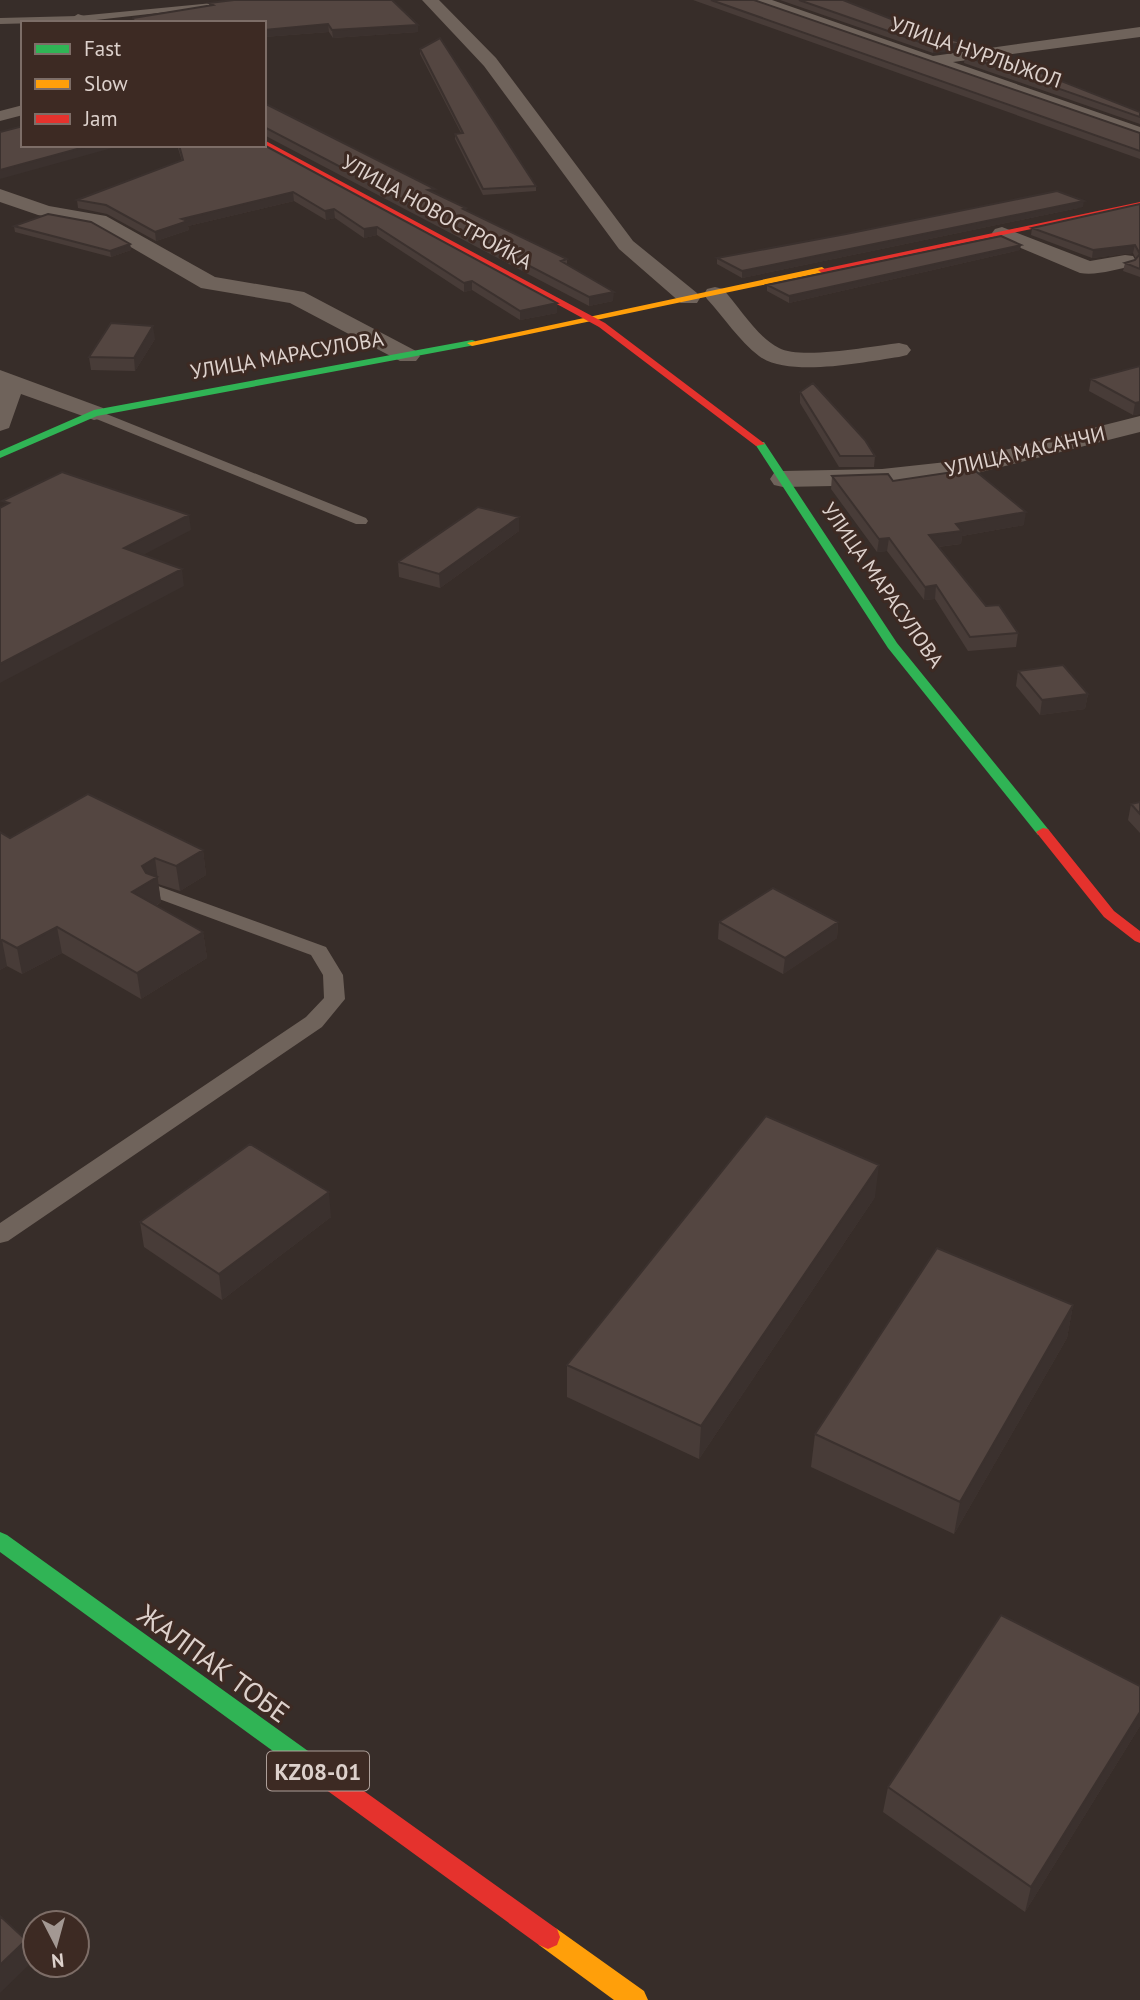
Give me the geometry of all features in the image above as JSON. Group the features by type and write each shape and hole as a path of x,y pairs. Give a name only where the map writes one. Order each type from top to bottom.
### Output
{"street":[{"path":"430,0 490,62 626,245 689,298"},
{"name":"УЛИЦА НУРЛЫЖОЛ","path":"757,0 1140,133"},
{"path":"931,61 1140,32"},
{"path":"0,116 21,111"},
{"name":"УЛИЦА НОВОСТРОЙКА","path":"266,143 589,319"},
{"path":"0,195 45,211 99,220 209,283 296,297 408,356"},
{"name":"УЛИЦА МАРАСУЛОВА","path":"0,455 94,413 408,356 1140,204"},
{"path":"1002,233 1088,268 1125,261"},
{"path":"715,294 771,354 789,359 830,358 899,350"},
{"name":"УЛИЦА МАРАСУЛОВА","path":"589,319 758,441 892,645 1109,914 1140,938"},
{"path":"0,423 7,380 94,413"},
{"name":"УЛИЦА МАСАНЧИ","path":"783,479 882,477 965,468 1140,424"},
{"name":"ЖАЛПАК ТОБЕ","path":"0,1541 635,2000"}],"lane":[{"path":"80,21 268,0"},
{"path":"0,22 21,22"},
{"path":"94,413 362,521"},
{"path":"0,1236 314,1022 335,999 333,975 319,951 158,892"}],"building":[{"path":"234,0 392,0 418,25 332,30 328,24 266,30 266,21 134,21 133,18 213,5 209,3"},
{"path":"711,0 754,0 1140,133 1140,151"},
{"path":"799,0 843,0 963,43 934,47"},
{"path":"440,38 536,186 483,189 455,134 463,133 420,49"},
{"path":"990,53 1140,112 1140,117 965,56"},
{"path":"266,104 435,189 428,190 466,208 463,209 567,259 561,261 614,292 589,297 266,128"},
{"path":"21,127 21,147 85,147 0,170 0,132"},
{"path":"266,146 557,303 520,311 472,281 464,283 377,227 364,229 334,209 325,211 293,192 182,219 188,221 155,232 106,205 77,200 183,160 180,147"},
{"path":"1057,191 1084,201 742,271 717,258 846,234"},
{"path":"1140,204 1140,254 1135,245 1093,250 1032,228"},
{"path":"48,214 91,222 130,244 110,251 14,226"},
{"path":"1001,236 1021,245 789,296 767,285"},
{"path":"1140,254 1140,269 1125,263 1135,260"},
{"path":"111,323 153,326 134,358 89,357"},
{"path":"1140,366 1140,402 1135,403 1091,379"},
{"path":"813,383 865,440 875,456 840,456 800,392"},
{"path":"973,469 1026,512 956,524 962,531 929,535 986,606 999,605 1018,633 970,637 936,585 925,587 889,538 879,539 832,476 888,474 893,481"},
{"path":"62,472 189,515 124,548 182,569 0,664 0,508 9,503 2,501"},
{"path":"478,507 519,517 439,574 398,562"},
{"path":"1063,665 1088,694 1042,700 1018,671"},
{"path":"88,794 203,850 176,866 155,858 142,866 146,873 157,877 132,892 203,932 137,973 57,927 17,948 0,941 0,832 10,838"},
{"path":"1140,802 1140,814 1131,804"},
{"path":"773,888 838,922 785,958 719,922"},
{"path":"766,1116 879,1165 701,1426 567,1365"},
{"path":"250,1144 329,1192 219,1274 140,1222"},
{"path":"937,1248 1073,1305 960,1502 815,1434"},
{"path":"1001,1615 1140,1686 1140,1712 1031,1887 888,1787"},
{"path":"0,1916 21,1935 21,1945 0,1965"}],"traffic: fast":[{"path":"0,455 94,413 472,343"},
{"path":"760,444 892,645 1043,832"},
{"path":"0,1541 307,1763"}],"traffic: slow":[{"path":"472,343 822,270"},
{"path":"548,1937 635,2000"}],"traffic: jam":[{"path":"266,143 602,325 760,444"},
{"path":"822,270 1140,204"},
{"path":"1043,832 1109,914 1140,938"},
{"path":"307,1763 548,1937"}]}
